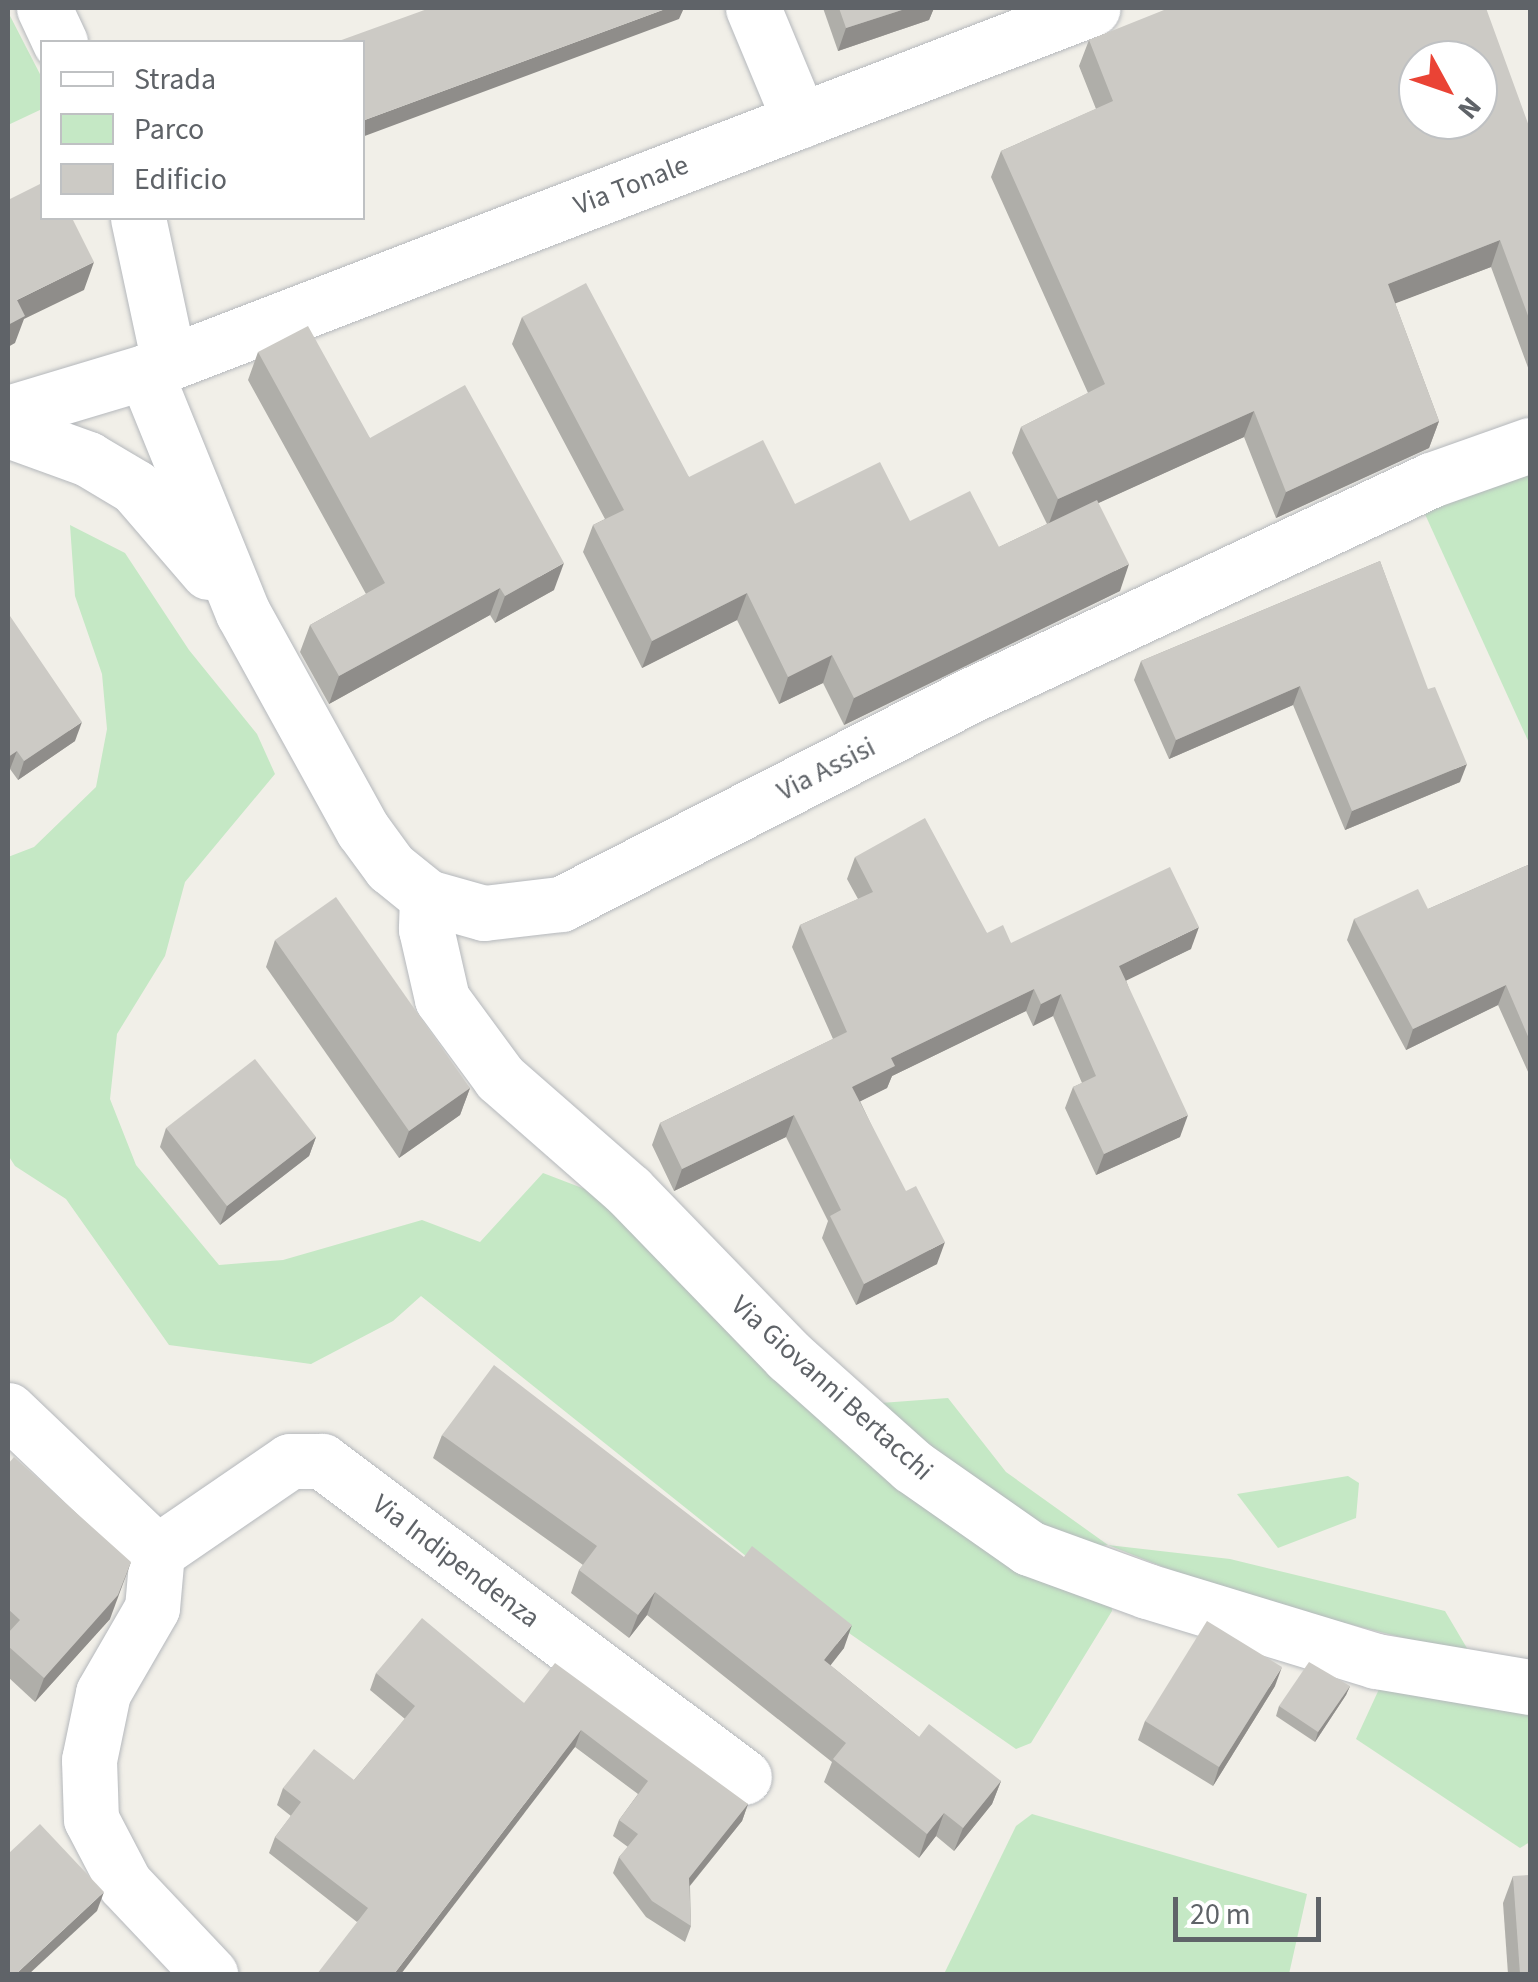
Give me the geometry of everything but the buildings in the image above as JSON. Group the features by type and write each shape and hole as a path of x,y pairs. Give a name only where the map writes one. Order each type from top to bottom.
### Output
{"street":[{"path":"44,8 59,40"},
{"path":"752,8 800,121"},
{"name":"Via Tonale","path":"8,412 157,367 1093,8"},
{"name":"Via Assisi","path":"138,220 157,367 242,613 362,830 390,867 427,897 484,913 562,904 986,688 1431,480 1530,445"},
{"name":"Via Assisi","path":"8,430 88,459 135,486 242,613"},
{"name":"Via Giovanni Bertacchi","path":"427,897 426,930 442,1000 500,1078 629,1191 789,1356 912,1466 1028,1548 1130,1585 1376,1661 1530,1687"},
{"path":"8,1410 157,1552 152,1608 102,1692 88,1760 90,1819 125,1884 210,1974"},
{"name":"Via Indipendenza","path":"157,1552 290,1460 322,1461 744,1777"}],"green space":[{"path":"8,12 40,74 40,110 8,125"},
{"path":"1530,473 1530,745 1424,512"},
{"path":"70,525 125,553 189,650 257,734 275,774 185,882 165,956 117,1034 110,1099 136,1165 219,1265 283,1260 422,1220 480,1242 543,1173 603,1196 1111,1597 1112,1611 1031,1743 1016,1749 797,1597 421,1296 393,1321 311,1364 169,1345 66,1199 15,1166 8,1155 8,857 34,847 96,787 107,729 102,674 75,596"},
{"path":"948,1398 1006,1472 1108,1545 1078,1549 984,1497 881,1403"},
{"path":"1348,1476 1359,1483 1356,1518 1278,1548 1237,1494"},
{"path":"1108,1545 1230,1559 1445,1611 1471,1655 1234,1595"},
{"path":"1433,1684 1530,1716 1530,1842 1520,1848 1356,1739 1380,1687"},
{"path":"1032,1814 1307,1894 1289,1974 944,1974 1016,1826"}]}
